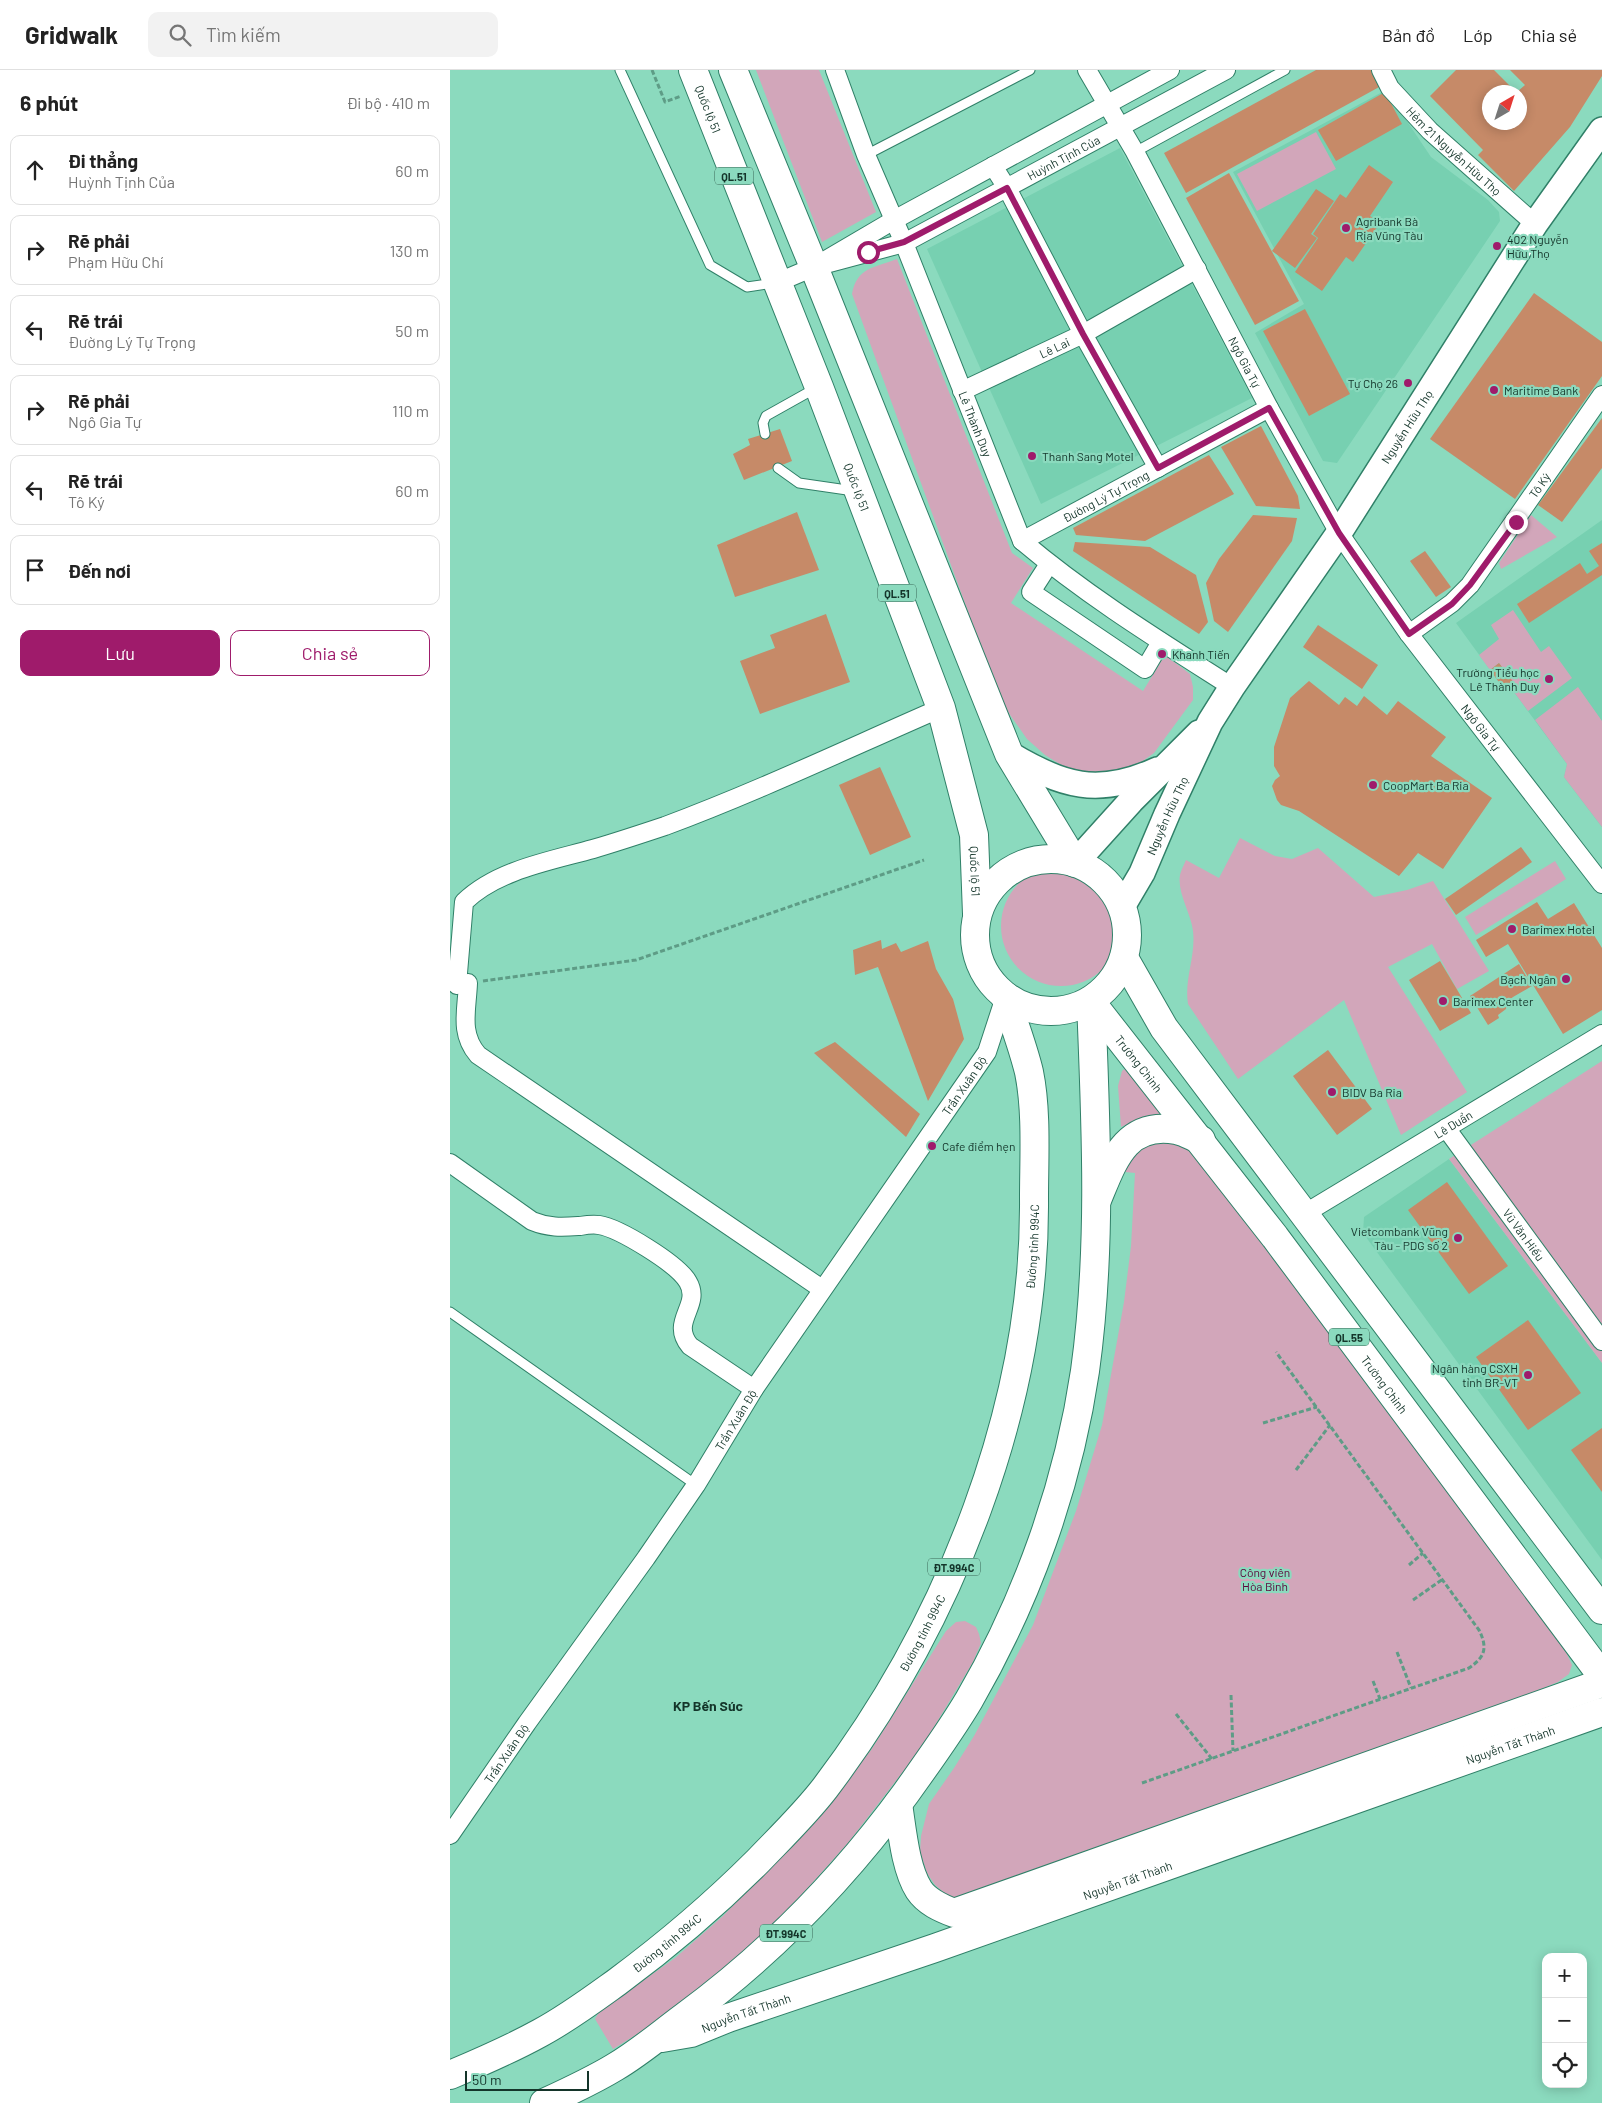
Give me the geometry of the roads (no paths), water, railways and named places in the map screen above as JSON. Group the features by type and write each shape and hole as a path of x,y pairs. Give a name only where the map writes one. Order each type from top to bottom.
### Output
{"main road":[{"name":"Quốc lộ 51","path":"693,70 818,387 941,708 974,834 977,914"},
{"path":"733,70 1009,754 1075,862"},
{"path":"1044,859 1060,859 1075,862 1090,869 1103,880 1114,892 1122,907 1127,924 1127,942 1124,958 1116,975 1105,990 1091,1002 1074,1009 1056,1012 1038,1011 1020,1005 1005,996 986,976 976,950 974,932 977,914 982,900 991,886 1015,867 1044,859"},
{"name":"QL.55","path":"1124,958 1164,1028 1602,1610"},
{"name":"Đường tỉnh 994C","path":"450,2075 494,2057 581,2009 660,1950 719,1899 793,1825 824,1789 899,1676 927,1625 962,1550 994,1455 1007,1410 1028,1310 1034,1244 1034,1128 1029,1073 1005,996"},
{"name":"Trường Chinh","path":"1091,1002 1201,1140 1602,1676"},
{"name":"ĐT.994C","path":"544,2103 572,2097 616,2067 714,1995 788,1931 869,1842 898,1804 945,1738 969,1700 1007,1628 1037,1557 1071,1443 1084,1373 1095,1271 1096,1200 1091,1002"},
{"path":"1096,1200 1117,1153 1130,1138 1151,1129 1177,1130 1201,1140"},
{"path":"898,1804 910,1871 919,1891 933,1904 954,1913 1602,1683"},
{"name":"Nguyễn Tất Thành","path":"653,2040 691,2033 763,2006 963,1938 1602,1712"},
{"path":"954,1913 963,1938"}],"street":[{"name":"Lê Thành Duy","path":"835,70 866,155 904,242 1022,541 1049,564 1161,642 1232,687"},
{"name":"Ngô Gia Tự","path":"1087,70 1135,152 1269,408 1339,533 1409,634 1602,884"},
{"name":"Huỳnh Tịnh Của","path":"814,267 894,220 1170,70"},
{"name":"Huỳnh Tịnh Của","path":"776,283 814,267 904,242 1226,70"},
{"name":"Hẻm 21 Nguyễn Hữu Thọ","path":"1381,70 1390,88 1430,131 1535,224"},
{"name":"Nguyễn Hữu Thọ","path":"1122,907 1142,873 1210,722 1232,687 1339,533 1535,224 1602,130"},
{"path":"994,166 1083,334 1158,468"},
{"name":"Lê Lai","path":"962,391 1083,334 1197,269"},
{"name":"Tô Ký","path":"1409,634 1452,604 1470,585 1602,395"},
{"name":"Đường Lý Tự Trọng","path":"1022,541 1269,408"},
{"path":"1049,564 1031,592 1145,669 1161,642"},
{"path":"822,1289 478,1055 467,1039 465,1030 463,984 464,902 482,888 503,877 533,866 628,839 666,825 759,788 941,708"},
{"name":"Nguyễn Hữu Thọ","path":"1075,862 1210,722"},
{"path":"1009,754 1051,777 1083,785 1112,785 1128,781 1166,766"},
{"name":"Trần Xuân Độ","path":"450,1835 696,1485 754,1389 987,1052 1005,996"},
{"name":"Lê Duẩn","path":"1304,1214 1602,1034"},
{"name":"Vũ Văn Hiếu","path":"1446,1128 1602,1341"},
{"path":"450,1163 543,1226 556,1228 598,1224 609,1227 626,1235 677,1269 686,1278 693,1295 682,1328 683,1337 690,1346 754,1389"}],"lane":[{"path":"620,70 710,266 747,287 776,283"},
{"path":"866,155 1030,70"},
{"path":"1135,152 1285,70"},
{"path":"765,434 763,423 766,416 818,387"},
{"path":"778,468 788,477 799,483 858,492"},
{"path":"450,1312 696,1485"}],"place":[{"name":"Agribank Bà Rịa Vũng Tàu","path":"1346,228"},
{"name":"402 Nguyễn Hữu Thọ","path":"1497,246"},
{"name":"Tự Chọ 26","path":"1408,383"},
{"name":"Maritime Bank","path":"1494,390"},
{"name":"Thanh Sang Motel","path":"1032,456"},
{"name":"Khanh Tiến","path":"1162,654"},
{"name":"Trường Tiểu học Lê Thành Duy","path":"1549,679"},
{"name":"CoopMart Ba Ria","path":"1373,785"},
{"name":"Barimex Hotel","path":"1512,929"},
{"name":"Bạch Ngân","path":"1566,979"},
{"name":"Barimex Center","path":"1443,1001"},
{"name":"BIDV Ba Ria","path":"1332,1092"},
{"name":"Cafe điểm hẹn","path":"932,1146"},
{"name":"Vietcombank Vũng Tàu - PDG số 2","path":"1458,1238"},
{"name":"Ngân hàng CSXH tỉnh BR-VT","path":"1528,1375"}],"district":[{"name":"KP Bến Súc","path":"708,1705"}],"park label":[{"name":"Công viên Hòa Bình","path":"1265,1579"}]}
